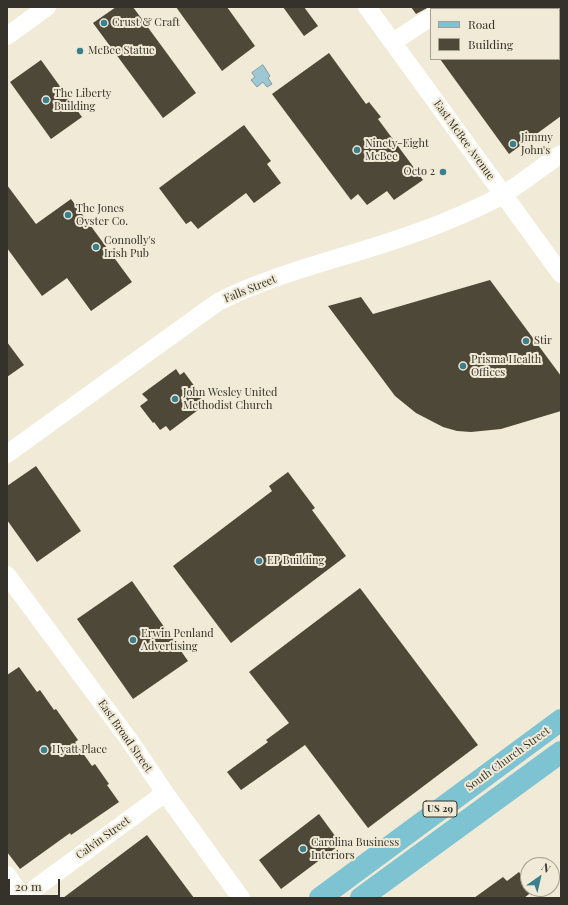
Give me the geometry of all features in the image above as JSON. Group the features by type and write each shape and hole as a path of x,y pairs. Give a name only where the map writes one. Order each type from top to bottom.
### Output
{"main road":[{"name":"South Church Street","path":"320,898 561,720"},
{"name":"US 29","path":"361,898 561,752"}],"street":[{"path":"7,36 47,7"},
{"name":"East McBee Avenue","path":"367,7 561,274"},
{"path":"393,42 430,18"},
{"name":"Falls Street","path":"7,454 218,302 239,291 428,228 470,211 503,194 561,154"},
{"name":"East Broad Street","path":"7,575 130,741 165,793 241,898"},
{"name":"Calvin Street","path":"22,898 165,793"},
{"path":"7,875 22,898"}],"water":[{"path":"263,65 270,76 268,78 272,84 267,87 263,82 257,87 251,80 255,77 252,73"}],"building":[{"path":"116,7 133,7 196,93 163,118 93,23"},
{"path":"176,7 227,7 255,46 222,71"},
{"path":"283,7 304,7 318,26 304,36"},
{"path":"411,7 429,7 416,14"},
{"name":"Ninety-Eight McBee","path":"329,53 366,104 369,102 381,117 378,119 423,180 394,200 387,191 367,205 358,194 351,200 272,94"},
{"path":"561,59 561,116 509,154 441,60"},
{"name":"The Liberty Building","path":"41,60 82,117 51,139 10,82"},
{"path":"244,125 271,161 267,164 281,183 254,203 246,193 198,229 191,221 186,224 159,188"},
{"path":"7,185 36,224 71,199 132,282 91,311 67,278 42,296 7,248"},
{"name":"Prisma Health Offices","path":"490,280 561,376 561,411 501,429 471,432 457,431 443,427 416,413 395,396 328,306 361,297 373,314"},
{"path":"7,342 24,365 7,377"},
{"name":"John Wesley United Methodist Church","path":"176,369 180,375 184,372 206,404 170,431 166,426 160,430 140,406 148,400 142,394"},
{"path":"36,466 81,531 37,562 7,520 7,486"},
{"name":"EP Building","path":"288,472 315,508 312,510 346,556 231,643 173,566 272,491 269,486"},
{"name":"Erwin Penland Advertising","path":"132,581 188,661 133,699 77,619"},
{"path":"360,588 478,745 368,828 305,745 241,790 227,772 268,742 266,740 289,723 249,672"},
{"name":"Hyatt Place","path":"19,667 37,692 40,690 54,710 56,709 78,740 75,742 92,766 95,764 119,802 71,835 70,833 20,869 7,852 7,675"},
{"name":"Carolina Business Interiors","path":"319,814 341,844 281,889 259,860"},
{"path":"147,835 194,898 63,898"},
{"path":"519,872 520,897 525,897 474,898 503,877 507,881"}],"place":[{"name":"Crust & Craft","path":"104,23"},
{"name":"McBee Statue","path":"80,51"},
{"name":"The Liberty Building","path":"46,100"},
{"name":"Jimmy John's","path":"513,144"},
{"name":"Ninety-Eight McBee","path":"357,150"},
{"name":"Octo 2","path":"443,172"},
{"name":"The Jones Oyster Co.","path":"68,215"},
{"name":"Connolly's Irish Pub","path":"96,247"},
{"name":"Stir","path":"526,341"},
{"name":"Prisma Health Offices","path":"463,366"},
{"name":"John Wesley United Methodist Church","path":"175,399"},
{"name":"EP Building","path":"259,561"},
{"name":"Erwin Penland Advertising","path":"133,640"},
{"name":"Hyatt Place","path":"44,750"},
{"name":"Carolina Business Interiors","path":"303,849"}]}
